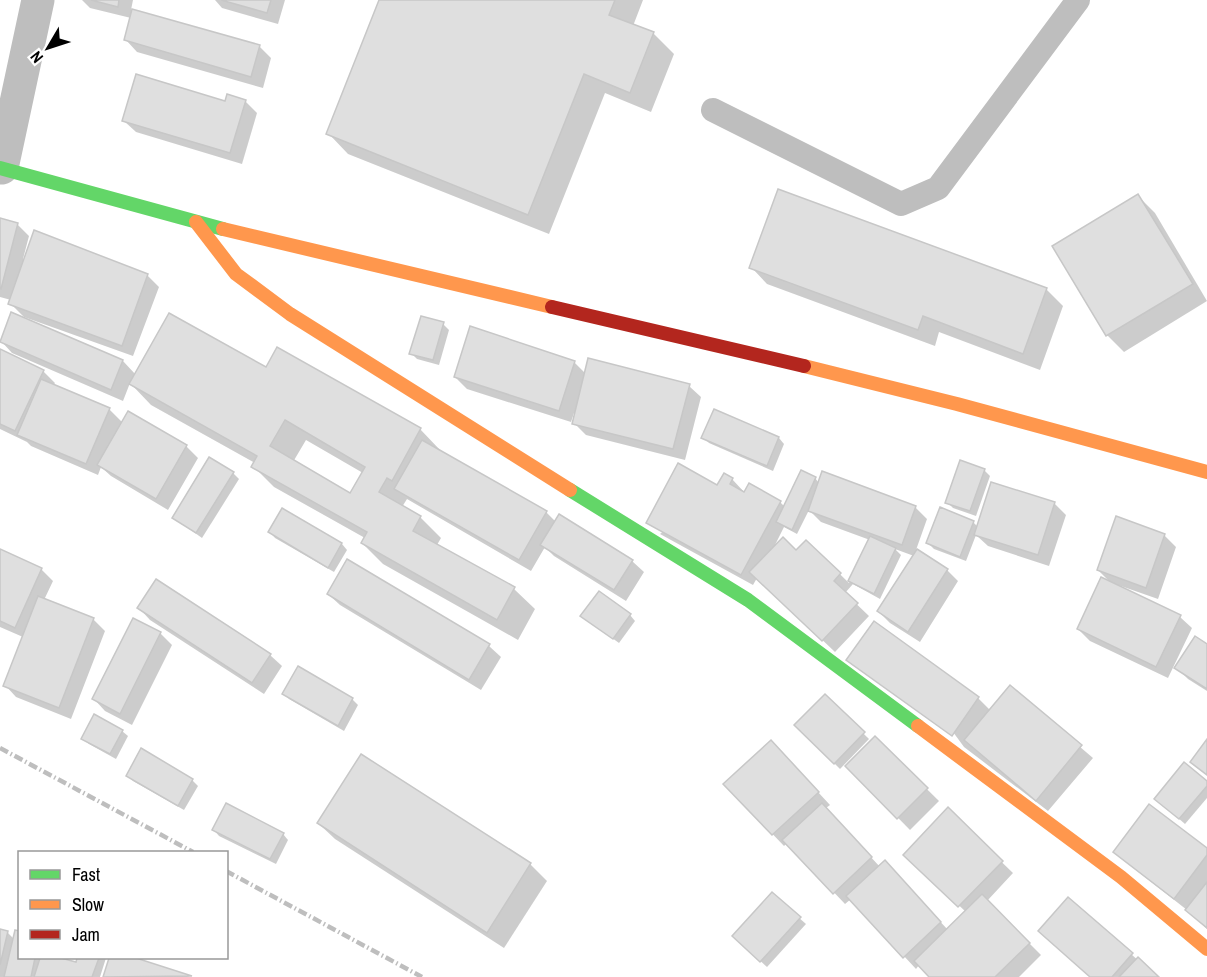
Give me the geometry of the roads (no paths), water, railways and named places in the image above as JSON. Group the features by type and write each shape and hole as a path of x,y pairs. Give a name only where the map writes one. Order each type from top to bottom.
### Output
{"street":[{"path":"38,0 1,168 196,222 812,368 1207,472"},
{"path":"196,222 236,274 290,314 748,600 1121,877 1207,949"}],"lane":[{"path":"713,110 901,204 938,188 1078,0"}],"railway":[{"path":"0,748 191,851"},
{"path":"228,872 422,977"}]}
